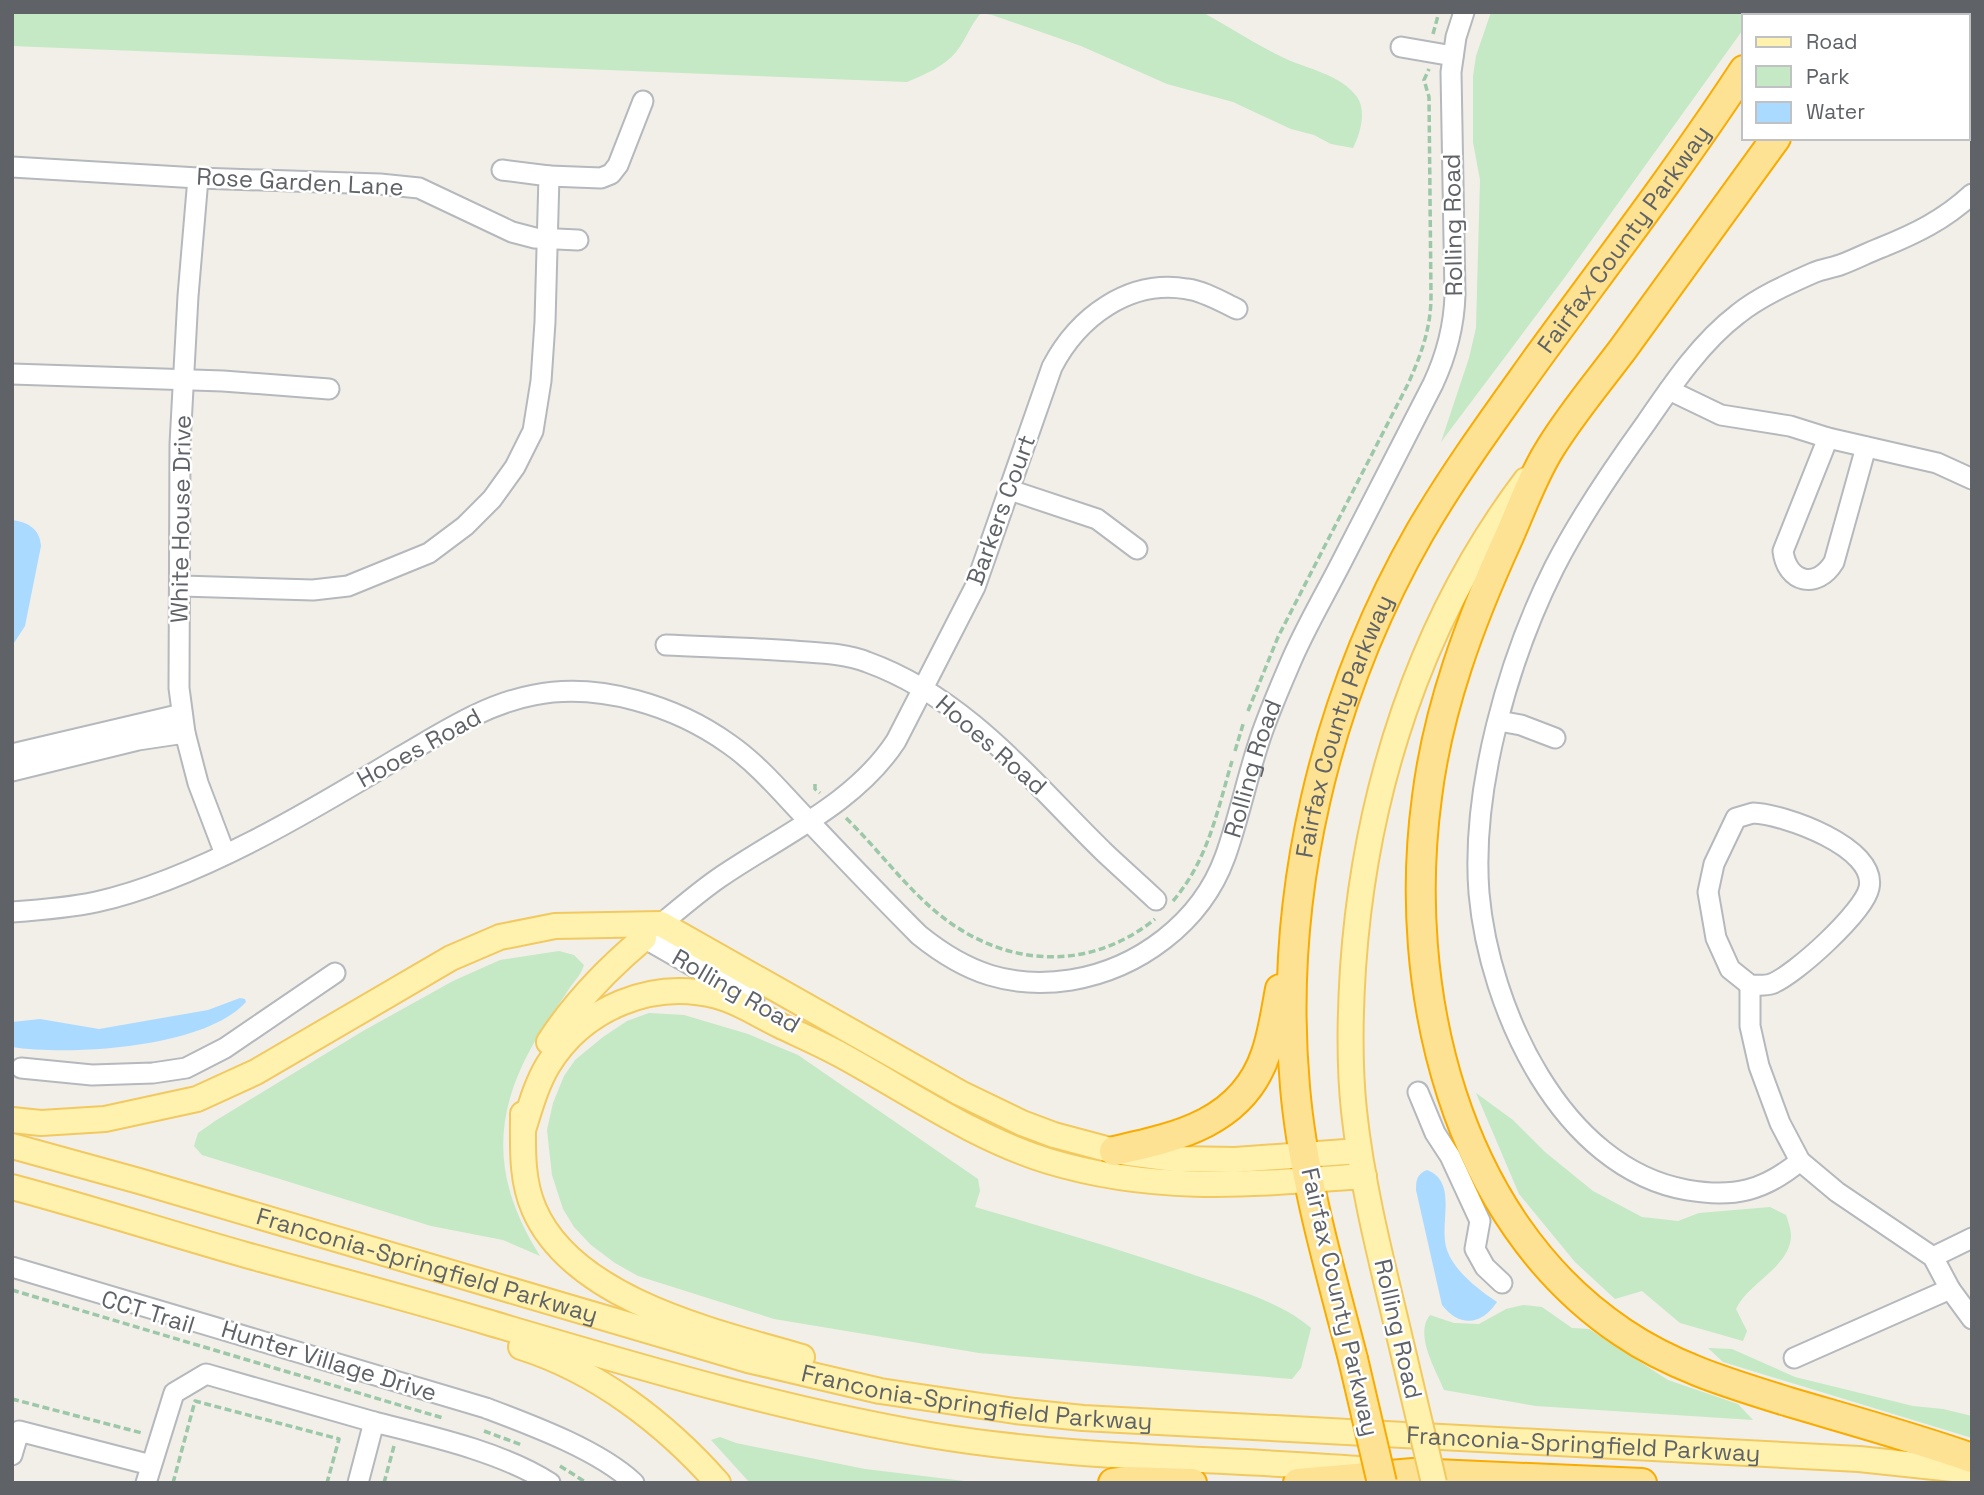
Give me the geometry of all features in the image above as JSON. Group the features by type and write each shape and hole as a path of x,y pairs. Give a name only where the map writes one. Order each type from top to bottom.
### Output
{"highway":[{"name":"Fairfax County Parkway","path":"1382,1483 1322,1242 1299,1123 1292,1045 1292,991 1296,915 1312,816 1338,720 1374,624 1414,544 1446,490 1503,407 1742,73"},
{"path":"1775,140 1550,449 1489,582 1452,682 1426,798 1421,867 1426,980 1450,1086 1475,1153 1504,1207 1535,1251 1576,1297 1620,1331 1669,1360 1735,1385 1972,1458"},
{"path":"1114,1151 1177,1137 1201,1127 1225,1110 1255,1077 1265,1055 1296,915"},
{"path":"1298,1483 1423,1478 1642,1483"},
{"path":"1113,1483 1192,1483"}],"main road":[{"name":"Rolling Road","path":"1423,1478 1405,1360 1359,1151 1352,1067 1352,991 1359,898 1381,785 1415,682 1447,607 1489,533 1550,449"},
{"path":"12,1120 41,1123 105,1119 197,1099 256,1072 451,958 475,946 520,932 555,926 652,931"},
{"name":"Rolling Road","path":"652,931 991,1109 1054,1135 1114,1151 1147,1156 1308,1168 1364,1176"},
{"path":"652,931 595,983 547,1045 528,1080 523,1097 523,1164 535,1210 565,1253 612,1289 691,1322 807,1359 901,1379 986,1392 1083,1418"},
{"path":"523,1129 540,1082 566,1040 610,1007 646,994 685,991 716,996 744,1006 838,1053"},
{"name":"Rolling Road","path":"838,1053 984,1135 1013,1148 1080,1170 1182,1185 1265,1183 1359,1151"},
{"name":"Franconia-Springfield Parkway","path":"12,1146 748,1360 880,1391 1083,1418 1859,1459 1972,1471"},
{"name":"Franconia-Springfield Parkway","path":"12,1187 377,1289 736,1394 880,1426 934,1436 1066,1451 1270,1462 1423,1478"},
{"path":"245,1254 373,1303 529,1350 564,1364 603,1385 638,1409 679,1444 718,1483"}],"street":[{"name":"Rolling Road","path":"838,1053 652,931 720,877 808,821 905,921 935,948 968,967 1002,979 1036,984 1090,976 1137,957 1180,926 1213,884 1225,858 1258,743 1289,664 1433,384 1448,349 1455,295 1451,72 1456,37 1464,12"},
{"path":"1401,47 1453,56"},
{"path":"502,170 549,176 601,178 611,174 618,165 643,100"},
{"name":"Rose Garden Lane","path":"12,167 419,188 512,232 535,238 578,240"},
{"path":"181,586 313,590 348,586 429,553 466,526 492,499 515,467 533,431 541,381 549,176"},
{"name":"White House Drive","path":"198,178 180,444 179,688 184,724 198,783 226,854"},
{"path":"1800,1161 1780,1177 1753,1189 1714,1193 1663,1184 1637,1174 1617,1161 1583,1131 1551,1094 1528,1057 1495,979 1484,934 1479,892 1478,849 1482,803 1499,721 1517,662 1552,572 1599,489 1669,390 1720,328 1740,312 1816,272 1842,264 1926,228 1942,219 1972,194"},
{"name":"Barkers Court","path":"808,821 884,760 896,741 975,587 1052,367 1069,339 1094,314 1127,296 1145,290 1170,287 1190,289 1237,309"},
{"path":"12,374 184,380 329,389"},
{"path":"1669,390 1721,415 1790,426 1828,438 1937,463 1972,479"},
{"path":"1828,438 1783,551 1784,561 1793,574 1802,578 1816,580 1826,574 1834,562 1866,447"},
{"path":"1010,490 1097,519 1137,549"},
{"name":"Hooes Road","path":"666,645 837,654 867,662 923,688 979,728 1043,788 1160,909"},
{"name":"Hooes Road","path":"12,912 65,908 132,892 226,854 303,815 473,716 526,697 566,692 622,698 659,708 695,723 746,757 808,821"},
{"path":"1499,721 1521,725 1555,738"},
{"path":"12,754 184,724"},
{"path":"12,771 138,740 184,724"},
{"path":"1753,813 1771,813 1816,831 1856,853 1867,870 1870,886 1862,905 1846,923 1789,975 1769,985 1750,985 1730,969 1716,937 1708,892 1714,864 1736,818 1753,813"},
{"path":"21,1068 92,1075 153,1073 186,1068 225,1048 335,973"},
{"path":"1750,985 1749,1026 1759,1066 1780,1123 1800,1161 1837,1192 1933,1257 1950,1289 1972,1319"},
{"path":"186,1068 197,1099"},
{"path":"1418,1092 1435,1133 1450,1156 1480,1221 1475,1250 1485,1267 1502,1283"},
{"path":"1480,1221 1504,1207"},
{"path":"1933,1257 1972,1238"},
{"name":"Hunter Village Drive","path":"12,1267 486,1408 540,1428 591,1454 634,1483"},
{"path":"1794,1358 1950,1289"},
{"path":"12,1455 19,1431 149,1474 173,1393 206,1374 374,1423 424,1434 529,1469 550,1483"},
{"path":"358,1483 374,1423"}],"path":[{"path":"815,784 815,789 936,912 972,939 1009,952 1051,958 1080,955 1109,947 1138,933 1197,869 1207,846 1240,733 1278,637 1422,353 1431,311 1429,97 1424,80 1428,74 1435,21 1439,12"},
{"name":"CCT Trail","path":"12,1290 454,1422"},
{"path":"12,1399 143,1434 149,1411 168,1409"},
{"path":"173,1483 195,1401 339,1439 327,1483"},
{"path":"479,1429 509,1438 531,1450"},
{"path":"554,1462 587,1483"}],"green space":[{"path":"12,12 1202,12 1272,52 1342,83 1357,97 1362,116 1353,148 1331,144 1233,102 1167,84 1081,46 981,13 946,62 907,82 12,46"},
{"path":"1491,12 1753,12 1742,14 1742,31 1565,277 1441,442 1469,358 1476,328 1480,180 1473,142 1473,76 1476,56"},
{"path":"559,951 574,955 584,965 526,1057 506,1114 503,1142 505,1169 512,1197 523,1226 540,1256 503,1240 431,1226 202,1155 194,1146 198,1133 215,1121 363,1031 453,981 500,960"},
{"path":"649,1013 684,1015 748,1034 798,1055 978,1179 980,1191 975,1207 1172,1267 1243,1292 1286,1311 1311,1328 1301,1368 1292,1379 979,1353 774,1319 638,1276 591,1245 574,1227 563,1209 552,1175 547,1130 553,1103 564,1076 575,1060 627,1021"},
{"path":"1476,1093 1513,1120 1545,1152 1593,1191 1642,1217 1678,1221 1699,1213 1770,1207 1786,1215 1791,1236 1784,1257 1749,1291 1736,1309 1747,1331 1743,1341 1680,1323 1642,1291 1615,1299 1575,1262 1519,1194"},
{"path":"1523,1305 1542,1307 1572,1328 1589,1329 1668,1380 1738,1404 1753,1420 1536,1406 1444,1390 1425,1342 1424,1332 1430,1315 1454,1323 1479,1324 1506,1309"},
{"path":"1708,1348 1732,1349 1795,1377 1913,1406 1972,1416 1972,1438 1723,1362"},
{"path":"720,1437 736,1443 865,1469 981,1483 750,1483 711,1440"}],"water":[{"path":"12,520 32,527 41,546 25,626 12,646"},
{"path":"240,998 246,1002 227,1018 169,1039 101,1049 37,1050 12,1047 12,1022 40,1019 99,1029 208,1010"},
{"path":"1427,1170 1437,1176 1445,1194 1445,1240 1450,1258 1468,1279 1497,1302 1478,1319 1463,1320 1442,1305 1416,1190 1418,1178"}]}
